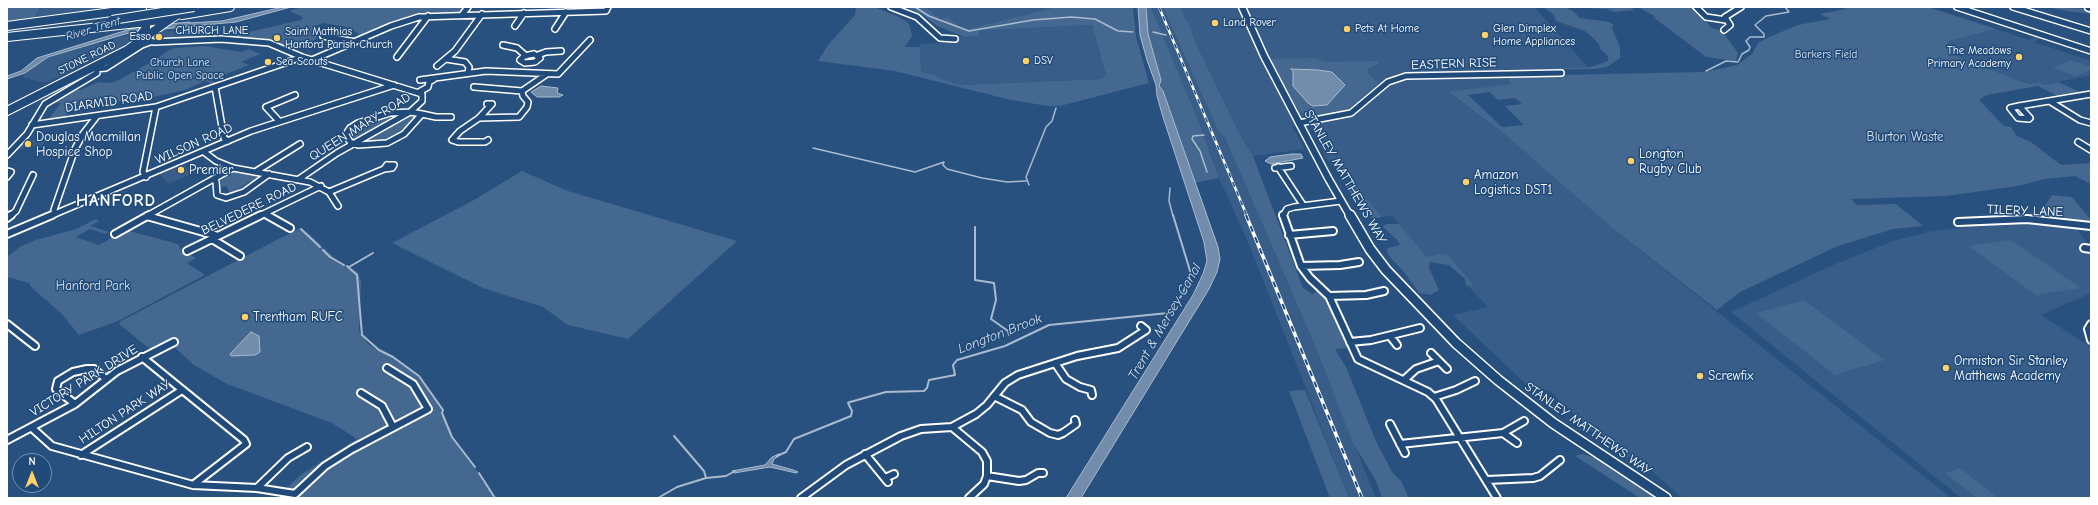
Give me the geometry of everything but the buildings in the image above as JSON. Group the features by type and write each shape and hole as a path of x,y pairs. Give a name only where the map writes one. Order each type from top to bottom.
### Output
{"highway":[{"path":"142,7 130,17 132,21 143,26"},
{"path":"7,26 142,7"},
{"path":"113,19 180,7"},
{"name":"STONE ROAD","path":"7,111 128,50 143,40 157,27 190,7"},
{"path":"7,32 194,7"},
{"path":"7,37 143,26 174,17 230,7"},
{"name":"STONE ROAD","path":"7,107 92,68 127,46 143,26"}],"main road":[{"name":"STANLEY MATTHEWS WAY","path":"1242,7 1264,56 1297,120 1341,201 1370,249 1383,267 1456,343 1553,423 1666,498"}],"street":[{"path":"462,15 468,7"},
{"path":"891,7 917,17 940,38 955,39"},
{"path":"1696,7 1706,17 1726,20 1730,23 1730,26 1724,30"},
{"path":"1726,20 1727,16 1741,7"},
{"path":"1957,7 2091,51"},
{"path":"2013,7 2091,31"},
{"path":"312,60 400,22 428,16 607,10"},
{"path":"555,29 566,12"},
{"path":"515,26 524,13"},
{"path":"436,64 446,59 467,36 482,14"},
{"path":"397,57 426,21 428,16"},
{"path":"323,36 355,42"},
{"name":"CHURCH LANE","path":"143,40 151,42 214,39 262,41 299,58 312,60 394,85"},
{"path":"420,80 493,71 558,74 590,40"},
{"path":"92,68 108,67 142,45 151,42"},
{"path":"503,46 517,48 526,56"},
{"path":"538,55 540,57 539,59 528,63 520,60 526,56 561,51"},
{"name":"DIARMID ROAD","path":"32,125 156,107 299,58"},
{"path":"446,59 465,62 469,67 468,73"},
{"path":"523,72 528,63"},
{"path":"7,155 27,134 45,104 97,73 92,68"},
{"name":"EASTERN RISE","path":"1297,120 1336,117 1351,112 1388,82 1406,76 1561,73"},
{"path":"479,86 522,91 547,74"},
{"path":"420,92 428,87 431,80 439,77"},
{"name":"QUEEN MARY ROAD","path":"299,179 354,144 410,112 422,101 423,96 420,92 394,85"},
{"name":"WILSON ROAD","path":"7,234 278,120 394,85"},
{"path":"215,87 217,90 224,138 228,141"},
{"path":"480,118 519,117 527,107 528,102 523,96 522,91"},
{"path":"278,120 267,110 266,107 296,94"},
{"path":"2019,106 2051,102 2091,94"},
{"path":"2051,102 2080,120 2091,123"},
{"path":"486,142 458,142 452,140 460,131 480,118 492,104"},
{"path":"146,176 143,172 156,107"},
{"path":"422,114 404,134 394,141 381,144 354,144 350,142 346,134 350,128 358,123 390,113 410,112 422,114 436,117 451,117"},
{"path":"55,214 54,210 75,149 83,134 97,116"},
{"path":"2078,142 2091,150"},
{"path":"255,172 300,144"},
{"path":"204,152 216,161 233,168 299,179 321,186 329,192 338,206"},
{"path":"1291,166 1276,167 1303,205"},
{"path":"115,234 233,168"},
{"path":"329,192 384,169"},
{"path":"7,171 10,172 7,178"},
{"path":"213,180 216,181 217,195 226,198 244,192 269,174"},
{"path":"7,218 16,211 33,175"},
{"name":"BELVEDERE ROAD","path":"187,251 321,186"},
{"path":"1341,201 1303,205 1288,209 1284,212 1283,216 1301,266 1310,278 1329,296 1358,359 1404,380 1434,397 1498,498"},
{"path":"265,214 291,228"},
{"path":"147,216 212,233 215,238 240,256"},
{"name":"TILERY LANE","path":"1958,222 1996,219 2038,219 2091,226"},
{"path":"1289,235 1333,231"},
{"path":"1301,266 1340,265 1359,262"},
{"path":"1362,288 1365,295"},
{"path":"1329,296 1365,295 1384,291"},
{"path":"7,324 35,346"},
{"path":"2091,324 2088,329 2091,340"},
{"path":"1350,342 1390,336 1420,328"},
{"path":"801,498 831,475 865,454 901,436 921,429 952,427 976,414 1005,383 1018,375 1084,354 1118,348 1146,330"},
{"path":"1390,336 1397,345"},
{"path":"2084,338 2091,340"},
{"name":"VICTORY PARK DRIVE","path":"7,440 32,428 74,404 106,379 142,357 174,342"},
{"path":"1431,353 1447,369"},
{"path":"142,357 244,440 246,444 193,485"},
{"path":"1404,380 1416,369 1439,361"},
{"path":"1056,363 1066,379 1076,385 1093,390"},
{"path":"32,428 52,446 193,485 256,488 295,494 306,482 325,466 352,449 428,409 413,384 387,368"},
{"path":"74,404 56,389 58,380 73,372 86,369 94,369 106,379"},
{"path":"1434,397 1475,382"},
{"name":"HILTON PARK WAY","path":"81,455 182,390"},
{"path":"361,393 382,406 393,427"},
{"path":"994,396 1022,410 1031,422 1042,430 1059,437 1077,423"},
{"path":"1400,444 1503,433 1524,421"},
{"path":"952,427 982,452 986,461 987,476 978,490 969,498"},
{"path":"1394,428 1404,453"},
{"path":"1503,433 1517,443"},
{"path":"256,488 288,458 307,447"},
{"path":"865,454 887,480 894,474"},
{"path":"1487,480 1533,478 1540,476 1560,460"},
{"path":"987,476 1019,481 1026,480 1039,472"}],"shaded area":[{"path":"40,7 125,7 34,20"},
{"path":"283,7 291,7 236,22 132,32 48,57 25,73 7,79 7,76 21,71 37,58 137,27 190,22 189,23 222,21"},
{"path":"925,7 1056,7 967,29 962,28 948,17 940,19"},
{"path":"1138,7 1146,7 1148,34 1161,80 1159,86 1163,91 1218,247 1220,259 1217,272 1209,289 1081,498 1066,498 1193,295 1203,274 1207,261 1204,242 1163,117 1157,96 1156,85 1140,35"},
{"path":"1151,7 1170,7 1213,119 1224,136 1316,348 1376,498 1349,498 1248,242 1219,178 1198,120"},
{"path":"1179,7 1534,7 1588,67 1506,70 1510,84 1450,93 1502,132 1611,227 1951,498 1682,498 1636,456 1625,458 1612,451 1550,391 1529,387 1453,315 1488,307 1468,286 1474,285 1446,253 1427,257 1392,216 1382,217 1345,173 1339,174 1326,158 1310,125 1292,127 1305,149 1253,156 1239,133"},
{"path":"1092,25 1106,75 1101,79 960,85 938,78 935,75 921,72 920,44 956,42 955,37 979,36 979,31"},
{"path":"160,29 170,31 217,29 206,39 148,40"},
{"name":"The Meadows Primary Academy","path":"1996,29 2029,40 2036,35 2042,37 2034,42 2091,61 2091,75 2044,85 2038,82 2028,84 1950,54 1960,51 1948,46 1947,43 1949,41"},
{"path":"137,33 133,39 108,55 87,62 73,69 71,72 45,83 22,77 48,57 95,43 110,44 115,39"},
{"path":"1291,69 1332,72 1345,85 1327,105 1313,106 1308,103 1293,86 1293,71"},
{"path":"541,86 558,88 557,93 563,95 559,97 537,97 531,92"},
{"path":"46,138 43,145 17,150 24,141"},
{"path":"1301,154 1303,158 1271,164 1265,161 1270,157"},
{"path":"183,164 192,174 168,184 160,174"},
{"name":"Ormiston Sir Stanley Matthews Academy","path":"1994,223 2028,223 2076,227 2089,246 2079,245 2083,250 2091,254 2091,293 2041,315 2091,347 2091,498 1961,498 1731,312 1833,265 1893,241 1928,232"},
{"path":"251,332 259,336 260,352 255,355 231,356 230,354"},
{"path":"779,454 779,456 774,459 772,464 798,472 796,473 770,467 734,473 732,471 765,465 772,457"}],"green space":[{"path":"7,7 40,7 34,20 7,24"},
{"path":"302,7 465,7 458,13 421,15 398,21 362,37 351,28 324,23 315,26 320,30 316,39 292,51 267,40 227,37 301,20 303,17 289,11"},
{"path":"856,7 874,7 897,16 907,22 910,26 912,36 905,47 920,47 921,72 935,75 938,78 960,85 1101,79 1106,75 1092,25 989,30 979,31 979,36 965,37 937,26 922,14 906,7 925,7 940,19 948,17 962,28 967,29 1056,7 1133,7 1136,37 1149,83 1060,106 1048,106 1011,100 895,71 818,61 828,45 855,15"},
{"path":"1146,7 1151,7 1198,120 1219,178 1194,183 1163,91 1159,86 1161,80 1148,34"},
{"path":"1163,7 1181,8 1194,39 1239,133 1253,156 1303,288 1312,294 1318,291 1326,299 1347,348 1335,349 1346,367 1375,439 1392,472 1401,481 1409,498 1382,498 1376,481 1352,441 1316,348 1238,168 1224,136 1218,130"},
{"path":"1543,7 1564,7 1573,11 1580,18 1610,22 1613,25 1612,28 1620,47 1620,58 1607,67 1594,69 1508,70 1591,67 1608,61 1608,56 1600,49 1599,44 1585,31 1556,21 1554,15"},
{"path":"1569,7 1631,7 1634,10 1614,12 1607,9"},
{"path":"1638,7 1692,7 1712,28 1723,32 1738,53 1736,61 1706,57 1653,17 1656,17"},
{"path":"1845,7 1928,7 1996,29 1949,41 1947,43 1949,46 1961,51 1950,54 2028,84 2039,82 2044,85 2058,82 2082,93 2061,98 2038,86 1987,95 1979,100 2004,126 2011,127 2017,136 2031,142 2061,165 2091,163 2091,184 2075,176 2045,179 2018,186 1946,196 1852,199 1856,205 1896,204 1923,226 1893,229 1838,246 1740,292 1717,310 1611,227 1502,132 1449,92 1510,84 1508,76 1704,72 1724,68 1737,65 1752,54 1758,43 1769,37 1798,25 1830,19 1820,14 1845,9","holes":["1490,92 1498,100 1515,98 1522,104 1505,106 1524,125 1502,127 1468,95"]},
{"path":"2046,7 2091,9 2091,14 2067,11"},
{"name":"Church Lane Public Open Space","path":"205,46 241,52 249,49 260,54 241,62 249,65 211,80 218,84 215,86 206,81 185,90 149,98 72,106 64,118 47,121 61,103 50,103 73,89 80,90 99,82 109,83 117,81 155,60 167,51 175,48"},
{"path":"1311,58 1329,62 1377,61 1379,64 1369,68 1367,72 1378,83 1347,110 1322,115 1300,113 1270,59"},
{"path":"2071,60 2091,67 2091,70 2076,76 2053,68"},
{"path":"404,114 353,141 351,131 359,124 387,115"},
{"path":"411,114 415,115 416,117 401,134 385,142 361,143 360,141"},
{"path":"237,171 263,176 238,189 242,190 232,196 223,196 229,192 227,186 220,187 221,179 227,174"},
{"path":"522,171 568,191 737,241 628,339 568,325 543,307 483,288 392,243 474,200"},
{"path":"1348,181 1352,181 1382,217 1373,219 1371,217 1346,188 1345,184"},
{"path":"2052,195 2072,197 2091,220 2091,223 2046,217 2043,213 2044,208"},
{"name":"Hanford Park","path":"96,219 99,221 90,226 109,232 105,234 90,229 76,237 99,245 126,230 178,244 182,251 196,258 187,263 205,275 118,321 79,335 61,313 31,287 29,283 7,277 7,257 21,246 36,240 76,229"},
{"path":"1388,224 1399,224 1427,257 1446,253 1474,285 1466,286 1465,279 1449,265 1430,262 1429,268 1439,290 1431,295 1419,293 1404,272 1388,255 1388,248 1400,245 1397,240 1384,228 1383,226"},
{"name":"Trentham RUFC","path":"298,229 302,229 309,234 340,263 358,272 361,282 359,331 369,345 389,356 392,355 419,376 443,410 442,413 452,437 475,467 483,482 488,485 495,498 277,498 299,476 357,439 332,423 227,384 194,365 169,342 151,350 119,324 121,321"},
{"path":"2011,240 2081,288 2036,295 1968,246"},
{"path":"1804,300 1885,360 1835,375 1756,313"},
{"path":"1305,390 1349,498 1330,498 1289,391"},
{"path":"1582,454 1596,458 1658,498 1640,498 1575,456"},
{"path":"1960,468 1998,498 1977,498 1945,473"}],"waterway":[{"path":"915,7 929,16 969,31 1033,20 1071,17 1095,19 1118,31 1133,32"},
{"name":"Longton Brook","path":"1706,71 1726,61 1738,62 1742,54 1749,50 1750,47 1746,41 1750,37 1764,37 1764,34 1755,25 1766,16 1789,12 1785,7"},
{"path":"1153,32 1166,35"},
{"path":"1029,185 1026,177 1046,127 1052,121 1056,108"},
{"name":"Longton Brook","path":"1204,135 1193,136 1192,139 1200,151 1207,172"},
{"path":"813,148 915,172 944,162 943,165 947,169 982,178 1007,182 1026,181"},
{"name":"Longton Brook","path":"1170,188 1169,201 1173,216"},
{"name":"Longton Brook","path":"777,456 786,452 794,439 851,416 852,411 848,403 850,402 886,392 924,391 927,388 929,380 955,375 953,365 957,360 1005,346 1049,325 1168,313 1182,295 1191,274 1173,215"},
{"path":"975,227 975,280 994,283 996,300 991,319 1008,331 1009,335"},
{"path":"301,229 320,247"},
{"path":"323,250 330,257 344,265"},
{"path":"349,267 373,253"},
{"path":"347,266 357,275 362,335 379,350 393,357 419,376 443,410 442,413 452,437 475,467"},
{"path":"674,436 704,471 706,478"},
{"name":"Longton Brook","path":"706,478 726,476 735,471"},
{"path":"479,473 495,498"},
{"name":"Longton Brook","path":"658,498 677,487 706,478"}],"railway":[{"path":"1159,7 1247,216"},
{"path":"1246,215 1362,498"}],"place":[{"name":"Land Rover","path":"1215,23"},
{"name":"Pets At Home","path":"1347,29"},
{"name":"Glen Dimplex Home Appliances","path":"1485,35"},
{"name":"Esso","path":"159,37"},
{"name":"Saint Matthias Hanford Parish Church","path":"277,38"},
{"name":"The Meadows Primary Academy","path":"2019,57"},
{"name":"DSV","path":"1026,61"},
{"name":"Sea Scouts","path":"268,62"},
{"name":"Douglas Macmillan Hospice Shop","path":"28,144"},
{"name":"Longton Rugby Club","path":"1631,161"},
{"name":"Premier","path":"181,170"},
{"name":"Amazon Logistics DST1","path":"1466,182"},
{"name":"Trentham RUFC","path":"245,317"},
{"name":"Ormiston Sir Stanley Matthews Academy","path":"1946,368"},
{"name":"Screwfix","path":"1700,376"}],"district":[{"name":"HANFORD","path":"116,201"}],"water label":[{"name":"River Trent","path":"93,29"},
{"name":"Trent & Mersey Canal","path":"1165,322"}],"park label":[{"name":"Barkers Field","path":"1826,55"},
{"name":"Blurton Waste","path":"1905,137"}]}
